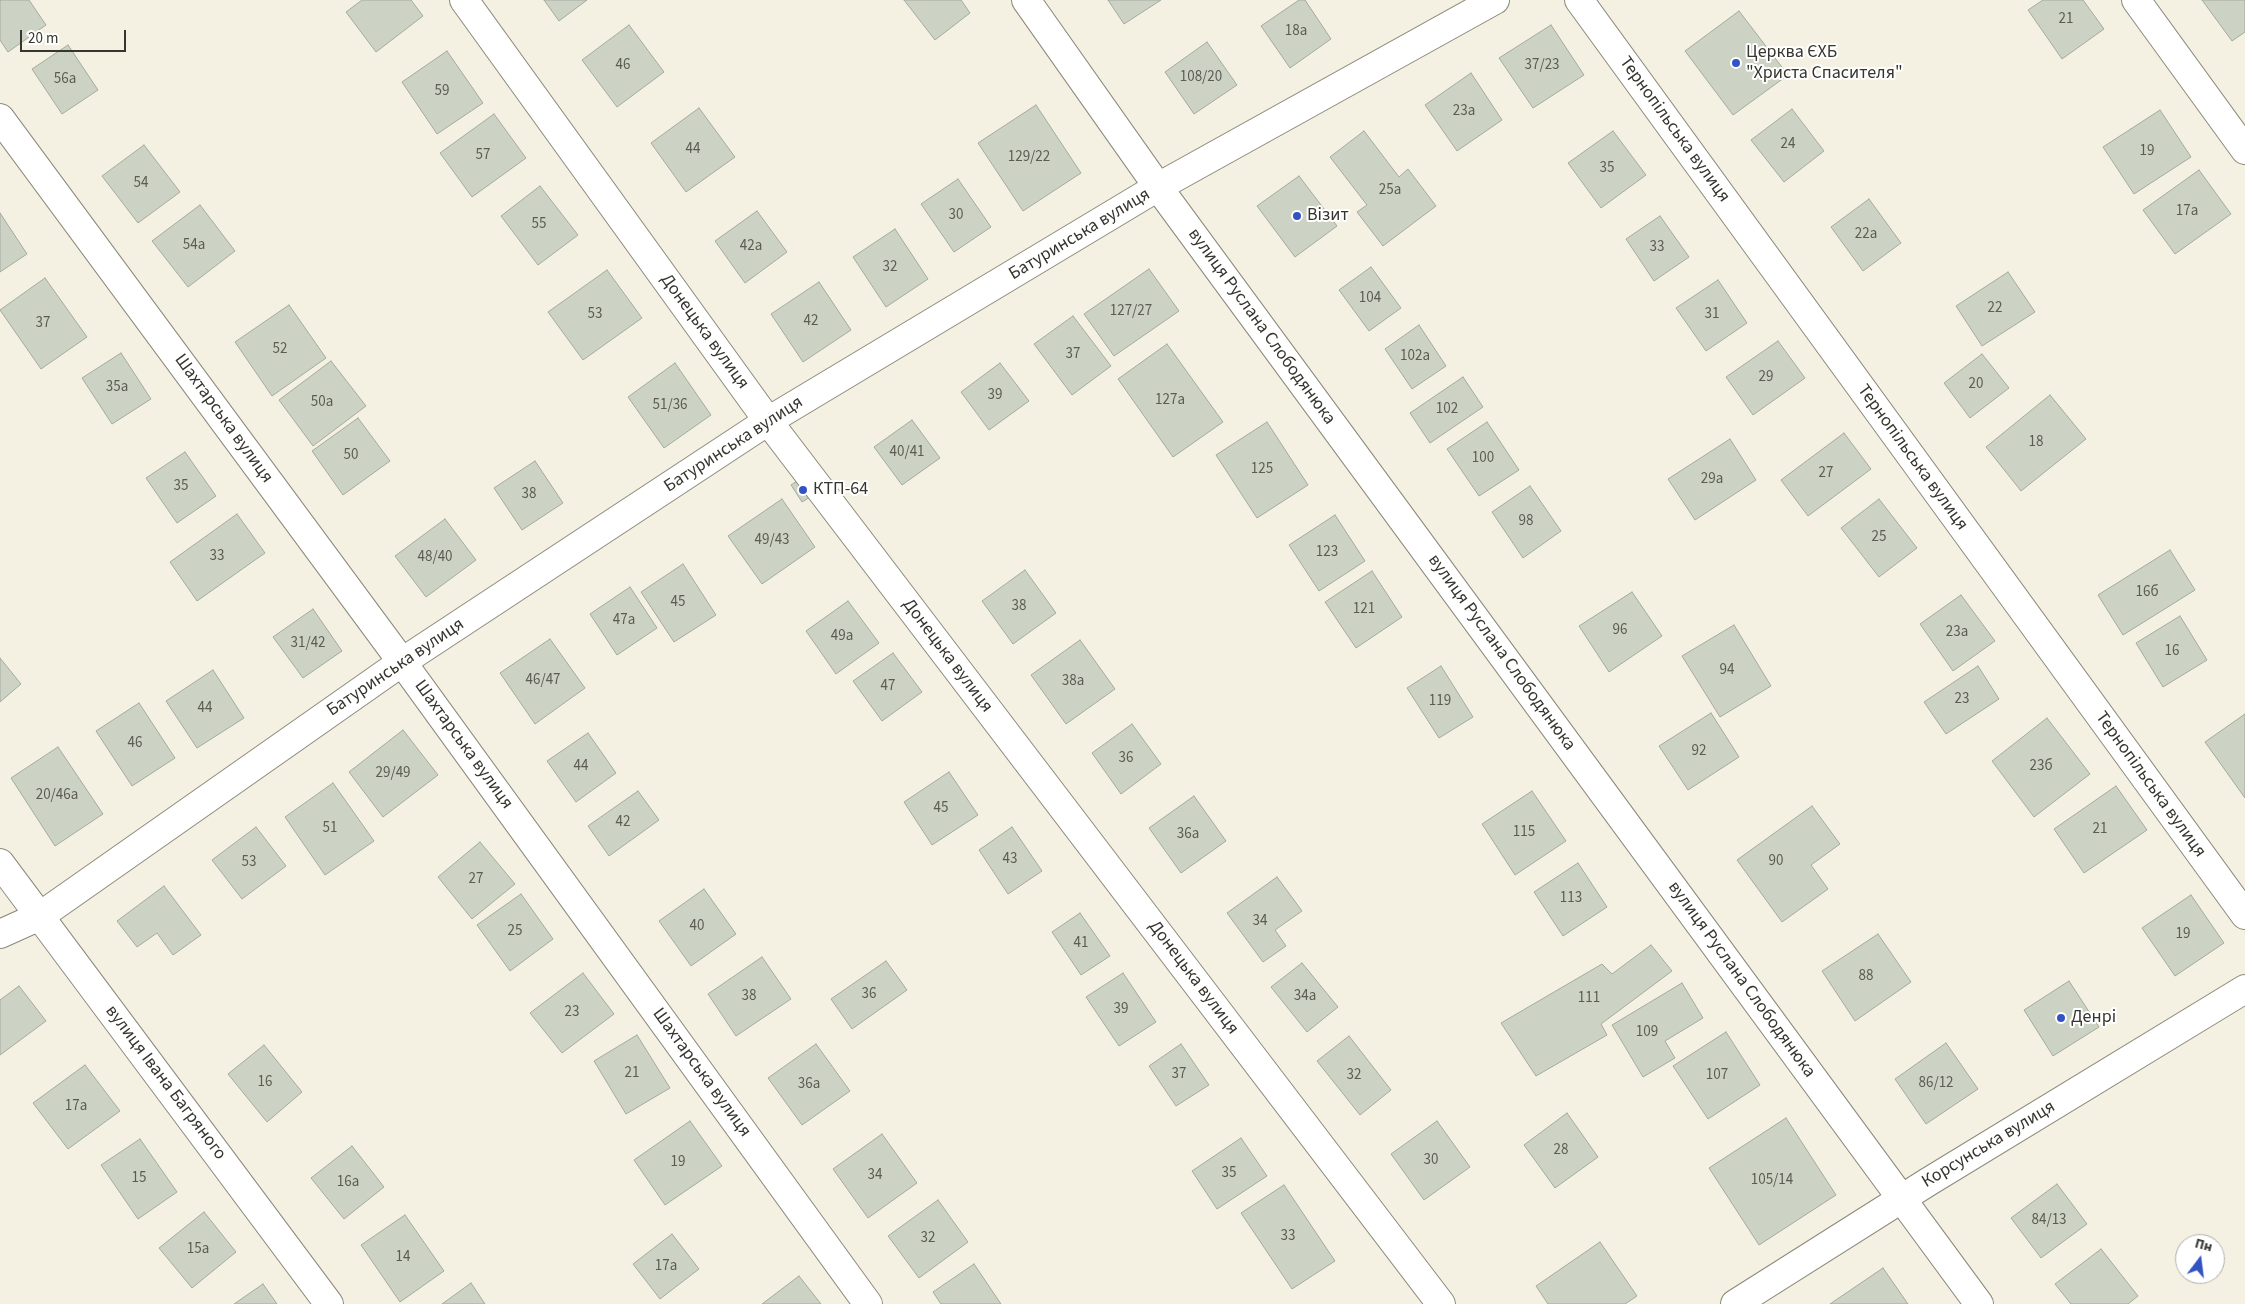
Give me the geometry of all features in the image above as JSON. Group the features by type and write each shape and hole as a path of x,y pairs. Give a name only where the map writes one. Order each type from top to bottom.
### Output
{"street":[{"name":"Донецька вулиця","path":"464,0 768,421 1440,1304"},
{"name":"вулиця Руслана Слободянюка","path":"1026,0 1158,187 1980,1304"},
{"name":"Батуринська вулиця","path":"0,934 40,916 402,662 768,421 1122,211 1158,187 1495,0"},
{"name":"Тернопільська вулиця","path":"1579,0 2245,915"},
{"path":"2136,0 2245,150"},
{"name":"Шахтарська вулиця","path":"0,118 402,662 868,1304"},
{"name":"вулиця Івана Багряного","path":"0,863 329,1304"},
{"name":"Корсунська вулиця","path":"1734,1304 1901,1198 2245,989"}],"building":[{"path":"0,0 29,0 46,25 8,52 0,40"},
{"path":"362,0 411,0 423,16 376,52 346,12"},
{"path":"544,0 587,0 559,21"},
{"path":"904,0 961,0 970,13 935,40"},
{"path":"1108,0 1161,0 1124,24"},
{"path":"1299,0 1305,0 1331,39 1290,68 1261,26"},
{"path":"2043,0 2083,0 2104,29 2062,59 2028,10"},
{"path":"2202,0 2245,0 2245,32 2232,41"},
{"name":"Церква ЄХБ \"Христа Спасителя\"","path":"1739,11 1788,75 1733,115 1685,51"},
{"path":"629,25 664,72 617,107 582,60"},
{"path":"1551,25 1584,75 1533,108 1499,58"},
{"path":"1207,42 1237,85 1194,114 1165,72"},
{"path":"68,45 98,90 62,114 32,69"},
{"path":"447,51 483,103 437,134 402,82"},
{"path":"1471,73 1502,120 1457,151 1425,105"},
{"path":"1036,105 1081,173 1023,211 978,143"},
{"path":"699,108 735,157 686,192 651,143"},
{"path":"1792,109 1824,151 1784,182 1751,140"},
{"path":"2160,110 2191,157 2134,194 2103,147"},
{"path":"494,114 526,158 472,197 440,153"},
{"path":"1364,131 1399,177 1408,169 1436,206 1383,246 1357,212 1367,205 1330,157"},
{"path":"1613,131 1646,175 1601,208 1568,163"},
{"path":"144,145 180,192 138,223 102,176"},
{"path":"2199,170 2231,214 2175,254 2143,210"},
{"name":"Візит","path":"1299,176 1337,226 1295,257 1257,206"},
{"path":"958,179 991,227 954,252 921,204"},
{"path":"540,186 578,235 538,265 501,216"},
{"path":"1869,199 1901,243 1863,271 1831,227"},
{"path":"200,205 235,251 188,287 152,241"},
{"path":"757,211 787,252 745,283 715,241"},
{"path":"0,213 27,254 0,272"},
{"path":"1660,216 1689,257 1654,281 1626,239"},
{"path":"895,229 928,279 886,307 853,257"},
{"path":"1371,267 1401,308 1369,331 1339,290"},
{"path":"1149,269 1179,311 1114,356 1084,314"},
{"path":"607,270 642,318 583,360 548,312"},
{"path":"2008,272 2035,312 1982,346 1956,306"},
{"path":"45,278 87,337 41,369 0,310"},
{"path":"1718,280 1747,323 1706,351 1676,308"},
{"path":"819,282 851,330 803,362 771,314"},
{"path":"289,305 326,358 272,396 235,342"},
{"path":"1073,316 1111,366 1072,395 1034,344"},
{"path":"1419,325 1446,366 1412,389 1385,349"},
{"path":"1778,341 1805,378 1753,415 1726,377"},
{"path":"1167,344 1223,422 1173,457 1118,379"},
{"path":"121,353 151,399 112,424 82,378"},
{"path":"1982,354 2009,388 1970,418 1944,383"},
{"path":"331,361 366,406 313,446 279,400"},
{"path":"675,363 711,415 664,448 628,397"},
{"path":"1000,363 1029,401 989,430 961,392"},
{"path":"1463,377 1483,407 1430,443 1410,413"},
{"path":"2050,395 2086,439 2021,491 1986,447"},
{"path":"358,418 390,461 343,495 312,451"},
{"path":"912,420 940,458 902,485 874,447"},
{"path":"1267,422 1308,485 1257,518 1216,455"},
{"path":"1487,422 1519,470 1479,496 1447,449"},
{"path":"1844,433 1871,469 1808,516 1781,480"},
{"path":"1730,439 1756,480 1695,520 1668,479"},
{"path":"185,452 216,496 177,523 146,478"},
{"path":"535,461 563,503 522,530 494,488"},
{"name":"КТП-64","path":"803,477 815,494 802,502 791,485"},
{"path":"1530,486 1561,531 1523,558 1492,512"},
{"path":"782,499 815,547 762,584 728,536"},
{"path":"1879,499 1917,548 1879,577 1841,528"},
{"path":"237,514 265,553 197,601 170,562"},
{"path":"1335,515 1365,561 1319,591 1289,545"},
{"path":"445,519 476,560 426,597 395,556"},
{"path":"2170,550 2195,590 2123,635 2098,595"},
{"path":"683,564 716,615 674,642 641,592"},
{"path":"1025,570 1056,613 1013,644 982,601"},
{"path":"1372,571 1402,617 1356,648 1325,602"},
{"path":"630,587 657,628 617,655 590,614"},
{"path":"1632,592 1662,636 1609,672 1579,626"},
{"path":"1961,595 1995,641 1953,671 1920,624"},
{"path":"848,601 879,643 836,674 806,631"},
{"path":"313,609 342,651 303,678 273,637"},
{"path":"2180,616 2207,660 2163,687 2136,643"},
{"path":"1734,625 1771,686 1720,717 1682,656"},
{"path":"550,639 585,688 535,724 500,673"},
{"path":"1080,640 1115,689 1066,724 1031,675"},
{"path":"893,653 922,692 882,721 853,681"},
{"path":"0,658 21,684 0,702"},
{"path":"1441,666 1473,717 1439,738 1407,688"},
{"path":"1978,666 1999,699 1946,734 1924,702"},
{"path":"213,670 244,718 197,748 166,701"},
{"path":"139,703 175,758 132,786 96,731"},
{"path":"1711,713 1739,757 1688,790 1659,746"},
{"path":"2245,714 2245,798 2205,742"},
{"path":"2047,718 2090,774 2034,817 1992,761"},
{"path":"1132,724 1161,764 1121,794 1092,753"},
{"path":"403,730 438,775 383,817 349,772"},
{"path":"588,733 616,773 576,802 547,761"},
{"path":"58,747 103,814 55,846 11,778"},
{"path":"949,772 978,815 932,845 904,802"},
{"path":"333,783 374,841 325,875 285,817"},
{"path":"2116,786 2147,830 2084,873 2054,829"},
{"path":"638,791 659,820 609,856 588,826"},
{"path":"1532,791 1566,841 1515,875 1482,824"},
{"path":"1194,796 1226,841 1181,873 1149,828"},
{"path":"1812,806 1840,844 1811,865 1828,889 1782,922 1737,860"},
{"path":"256,827 286,866 242,899 212,860"},
{"path":"1012,827 1042,871 1008,894 979,850"},
{"path":"480,842 515,884 472,919 438,877"},
{"path":"1578,863 1607,907 1563,936 1534,892"},
{"path":"1277,877 1302,911 1275,930 1286,946 1263,962 1227,913"},
{"path":"164,886 201,935 173,955 157,933 137,947 117,921"},
{"path":"704,889 736,934 691,966 659,921"},
{"path":"521,894 553,939 510,971 477,925"},
{"path":"2191,895 2224,943 2175,976 2142,928"},
{"path":"1080,913 1110,956 1081,975 1052,932"},
{"path":"1878,934 1911,982 1855,1021 1822,971"},
{"path":"1651,945 1672,971 1601,1024 1607,1035 1536,1076 1501,1023 1602,964 1612,974"},
{"path":"762,957 791,999 736,1036 708,994"},
{"path":"886,961 907,990 852,1029 831,999"},
{"path":"1302,963 1338,1007 1307,1032 1271,987"},
{"path":"583,973 614,1014 562,1053 530,1013"},
{"path":"1123,973 1156,1022 1119,1046 1086,997"},
{"name":"Денрі","path":"2069,981 2099,1027 2053,1056 2024,1010"},
{"path":"1682,983 1703,1018 1665,1041 1675,1058 1643,1077 1612,1025"},
{"path":"19,986 46,1021 0,1055 0,1000"},
{"path":"1726,1032 1760,1085 1708,1119 1673,1066"},
{"path":"637,1035 670,1088 626,1114 594,1061"},
{"path":"1349,1036 1391,1090 1360,1115 1317,1061"},
{"path":"1946,1043 1978,1089 1926,1124 1895,1079"},
{"path":"816,1044 850,1091 802,1125 768,1078"},
{"path":"1181,1044 1209,1085 1176,1106 1149,1066"},
{"path":"264,1045 302,1092 267,1122 228,1074"},
{"path":"85,1065 120,1111 68,1149 33,1103"},
{"path":"1567,1113 1598,1157 1555,1188 1524,1145"},
{"path":"1786,1118 1836,1195 1759,1245 1709,1168"},
{"path":"690,1121 722,1166 665,1205 634,1160"},
{"path":"1437,1121 1470,1167 1424,1200 1391,1154"},
{"path":"882,1134 917,1183 868,1218 833,1169"},
{"path":"1241,1138 1267,1176 1217,1209 1192,1171"},
{"path":"140,1139 177,1192 138,1219 101,1165"},
{"path":"352,1146 384,1187 344,1219 311,1178"},
{"path":"2057,1184 2087,1224 2041,1258 2011,1218"},
{"path":"1284,1185 1335,1261 1292,1289 1241,1213"},
{"path":"938,1200 968,1242 919,1278 888,1236"},
{"path":"204,1212 236,1252 192,1288 159,1248"},
{"path":"405,1215 444,1271 400,1302 361,1245"},
{"path":"672,1234 699,1269 660,1299 633,1264"},
{"path":"1600,1242 1637,1296 1625,1304 1548,1304 1536,1286"},
{"path":"2101,1249 2138,1296 2128,1304 2071,1304 2055,1284"},
{"path":"974,1264 1001,1304 941,1304 933,1292"},
{"path":"1883,1268 1908,1304 1830,1304"},
{"path":"799,1276 821,1304 762,1304"},
{"path":"471,1283 485,1304 442,1304"},
{"path":"263,1284 277,1304 234,1304"}],"place":[{"name":"Церква ЄХБ \"Христа Спасителя\"","path":"1736,63"},
{"name":"Візит","path":"1297,216"},
{"name":"КТП-64","path":"803,490"},
{"name":"Денрі","path":"2061,1018"}]}
